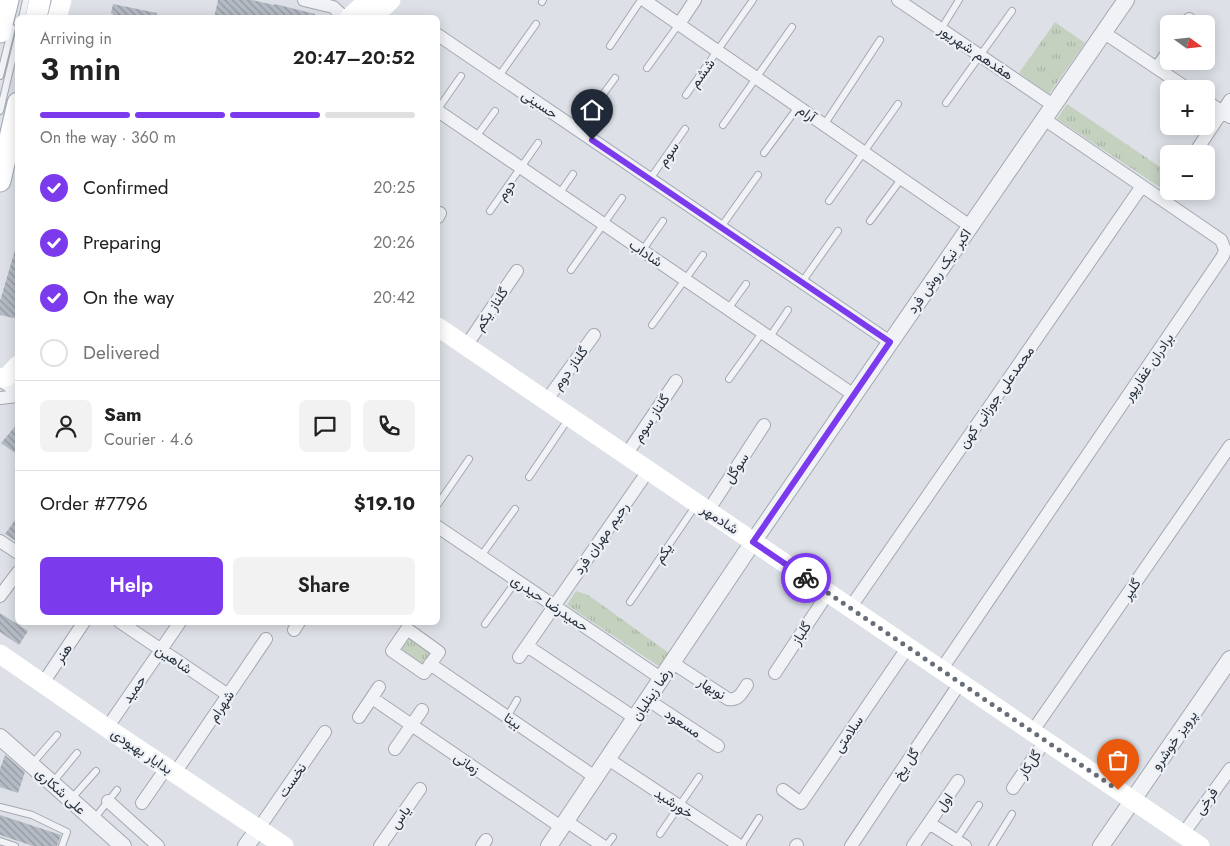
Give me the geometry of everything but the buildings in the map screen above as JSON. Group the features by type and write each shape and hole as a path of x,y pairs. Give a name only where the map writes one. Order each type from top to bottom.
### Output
{"main road":[{"path":"37,15 40,0"},
{"path":"58,15 62,0"},
{"path":"64,15 67,0"},
{"path":"352,15 368,0"},
{"path":"375,15 391,0"},
{"path":"1,176 15,116"},
{"path":"1,176 15,147"},
{"name":"شادمهر","path":"440,329 1200,846"},
{"path":"0,379 8,376 15,368"},
{"name":"بدایار بهبودی","path":"0,654 284,846"}],"street":[{"path":"304,0 332,7 341,15"},
{"name":"آرام","path":"642,0 758,78 970,226"},
{"path":"679,24 695,0"},
{"name":"هفدهم شهریور","path":"898,0 1053,105"},
{"name":"اکبر نیک روش فرد","path":"753,542 1126,0"},
{"path":"1103,32 1175,80"},
{"name":"حسینی","path":"440,36 890,342"},
{"path":"1157,68 1160,64"},
{"path":"1201,145 1226,114 1230,100"},
{"path":"1215,107 1226,114"},
{"name":"شاداب","path":"440,111 854,395"},
{"name":"برادران غفارپور","path":"941,670 1223,256 1225,250 1221,240 1044,119"},
{"name":"محمدعلی جوزانی کهن","path":"850,608 1142,186"},
{"name":"گلناز یکم","path":"466,346 517,271"},
{"name":"گلناز دوم","path":"546,401 594,335"},
{"path":"0,379 15,392"},
{"name":"گلناز سوم","path":"626,455 676,381"},
{"path":"0,398 15,395"},
{"name":"سوگل","path":"702,507 764,425"},
{"name":"گلپر","path":"1039,736 1230,446"},
{"name":"رحیم مهران فرد","path":"518,657 648,471"},
{"name":"حمیدرضا حیدری","path":"440,529 662,679"},
{"path":"0,541 15,551"},
{"name":"رضا زینلیان","path":"549,846 753,542"},
{"path":"0,596 15,576"},
{"name":"گلباز","path":"775,673 828,593"},
{"name":"هنر","path":"43,684 82,625"},
{"name":"شاهین","path":"124,625 228,695"},
{"name":"حمید","path":"107,728 178,625"},
{"name":"شهرام","path":"142,803 171,770 228,695 266,639"},
{"path":"526,646 635,718"},
{"name":"سلامتی","path":"783,790 801,803 908,647"},
{"name":"پرویز خوشرو","path":"1101,846 1230,659"},
{"name":"نوبهار","path":"673,663 728,699 738,698 747,685"},
{"name":"بیتا","path":"430,664 595,777"},
{"name":"گل یخ","path":"851,846 960,683"},
{"path":"358,718 379,687"},
{"name":"زمانی","path":"372,698 564,824"},
{"name":"مسعود","path":"648,700 718,746"},
{"path":"395,749 422,710"},
{"name":"نخست","path":"259,828 326,732"},
{"name":"گل‌کار","path":"1014,788 1039,736"},
{"name":"علی شکاری","path":"0,737 123,846"},
{"name":"خورشید","path":"608,759 741,846"},
{"name":"فرخی","path":"1183,834 1230,769"},
{"name":"اول","path":"929,823 958,781"},
{"name":"یاس","path":"380,846 420,789"},
{"path":"108,801 158,846"},
{"path":"913,846 929,823 961,843"},
{"path":"564,824 608,843"},
{"path":"246,846 259,828"}],"lane":[{"path":"23,15 26,0"},
{"path":"610,46 642,0"},
{"name":"ششم","path":"686,95 753,0"},
{"path":"941,29 960,0"},
{"path":"946,103 1012,11"},
{"path":"0,76 7,17"},
{"path":"499,76 536,24"},
{"path":"647,68 679,24"},
{"path":"723,125 758,78 792,27"},
{"path":"824,125 880,40"},
{"path":"0,111 15,48"},
{"path":"440,107 461,76"},
{"path":"577,130 615,78"},
{"path":"829,200 898,104"},
{"path":"764,153 798,107"},
{"path":"476,137 496,112"},
{"name":"سوم","path":"650,179 685,129"},
{"name":"دوم","path":"490,211 538,143"},
{"path":"559,194 573,174"},
{"path":"721,227 758,175"},
{"path":"870,221 902,178"},
{"path":"571,270 622,198"},
{"path":"642,251 663,221"},
{"path":"802,282 838,231"},
{"path":"652,325 703,255"},
{"path":"728,309 746,284"},
{"path":"729,379 788,310"},
{"path":"529,477 569,417"},
{"path":"440,501 469,459"},
{"name":"یکم","path":"630,602 702,507"},
{"path":"481,556 515,509"},
{"path":"485,624 517,580"},
{"path":"507,717 517,700"},
{"path":"31,765 56,735"},
{"path":"52,783 77,754"},
{"path":"71,799 96,771"},
{"path":"660,834 699,777"},
{"path":"93,820 117,790"},
{"path":"961,843 979,805"},
{"path":"0,807 32,815 68,832 62,846"},
{"path":"992,846 1012,814"},
{"path":"741,846 759,818"},
{"path":"0,841 15,846"}],"green space":[{"path":"1055,22 1085,43 1049,94 1019,73"},
{"path":"1067,104 1160,167 1160,187 1057,119"},
{"path":"576,591 588,595 669,653 660,667 567,605"},
{"path":"408,635 433,652 421,668 398,650"}],"way so far":[{"path":"806,578 1118,790"}],"route":[{"path":"592,140 890,342 753,542 806,578"}]}
